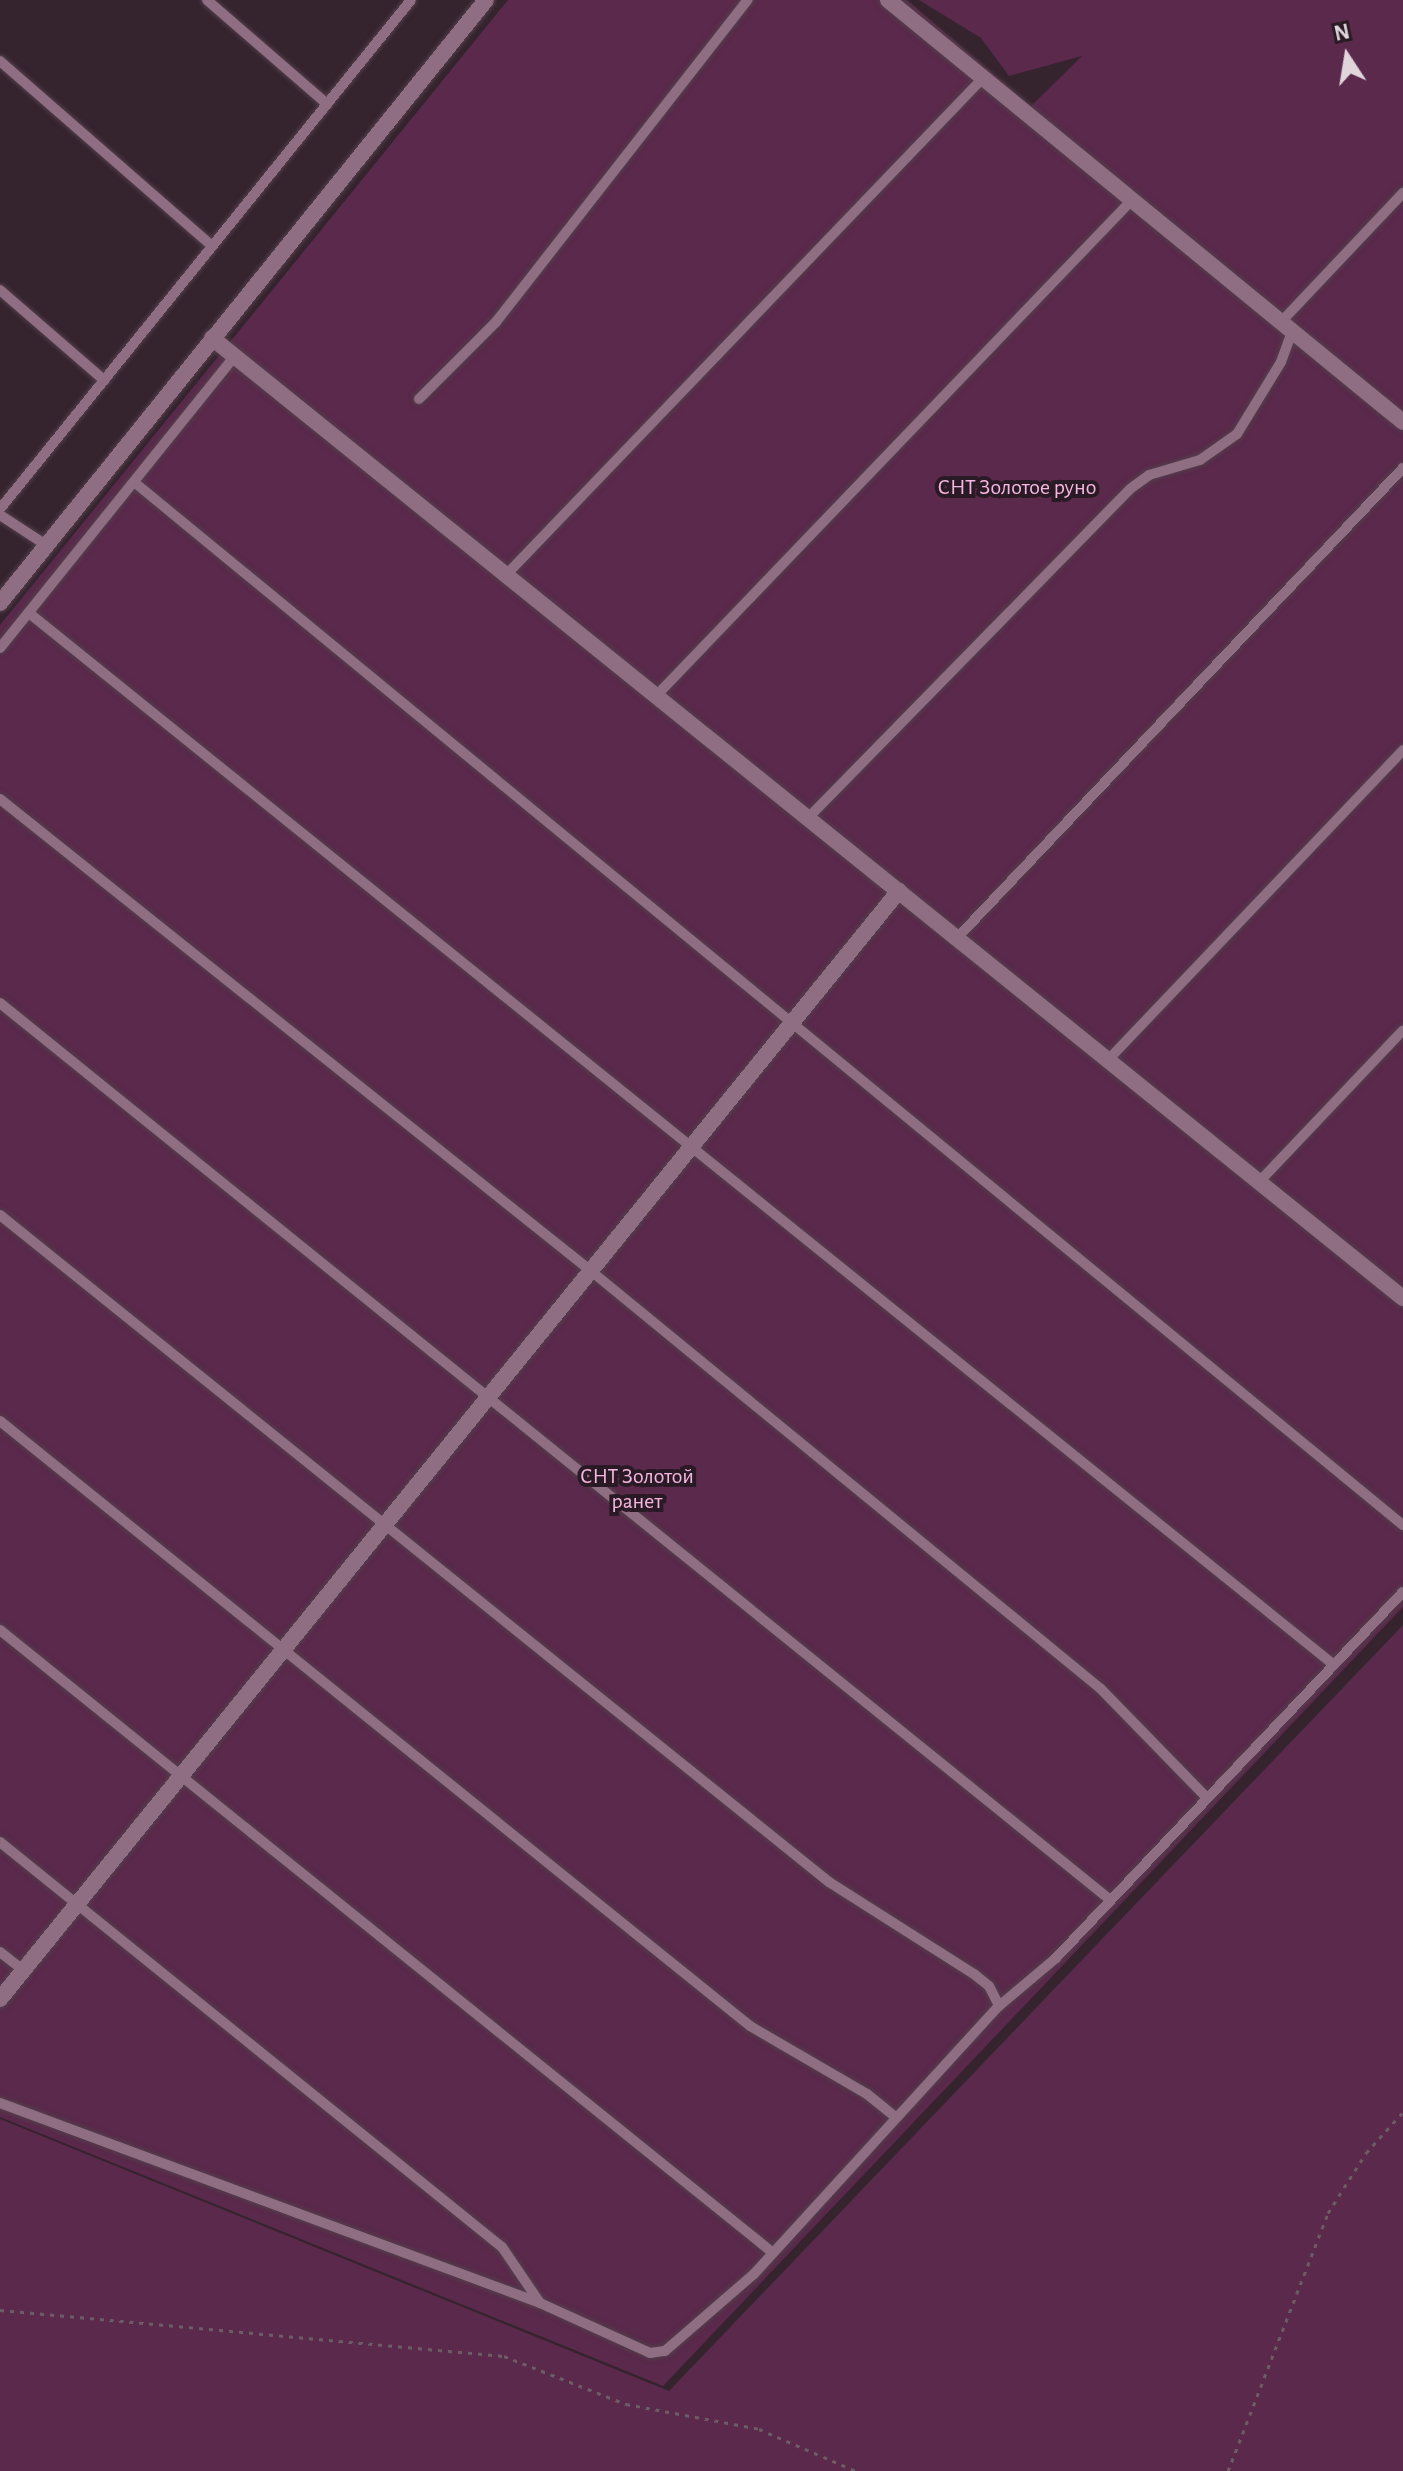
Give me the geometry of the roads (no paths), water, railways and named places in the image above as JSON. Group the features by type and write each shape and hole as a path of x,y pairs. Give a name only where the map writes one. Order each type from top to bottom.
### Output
{"street":[{"path":"0,603 486,0"},
{"path":"888,0 1403,422"},
{"path":"212,338 1403,1297"},
{"path":"0,1999 899,891"}],"lane":[{"path":"207,0 327,104"},
{"path":"0,509 411,0"},
{"path":"419,399 496,322 748,0"},
{"path":"0,61 212,246"},
{"path":"506,575 983,78"},
{"path":"808,818 1130,489 1149,475 1200,460 1237,434 1281,362 1286,326 1403,193"},
{"path":"656,696 1132,200"},
{"path":"0,290 104,380"},
{"path":"0,648 235,356"},
{"path":"957,938 1403,468"},
{"path":"134,482 795,1020 1403,1525"},
{"path":"0,515 46,545"},
{"path":"29,613 1334,1665"},
{"path":"1108,1060 1403,750"},
{"path":"0,799 591,1271 1101,1689 1207,1798"},
{"path":"0,1003 1108,1898"},
{"path":"1259,1182 1403,1030"},
{"path":"0,1215 829,1882 974,1974 989,1986 999,2006"},
{"path":"0,1421 750,2026 867,2094 895,2117"},
{"path":"0,2103 540,2303 650,2353 665,2351 685,2339 848,2175 895,2117 999,2006 1056,1958 1108,1898 1403,1592"},
{"path":"0,1630 772,2252"},
{"path":"0,1842 79,1901 502,2247 540,2303"},
{"path":"0,1952 23,1970"}],"park label":[{"name":"СНТ Золотое руно","path":"1017,488"},
{"name":"СНТ Золотой ранет","path":"637,1488"}]}
